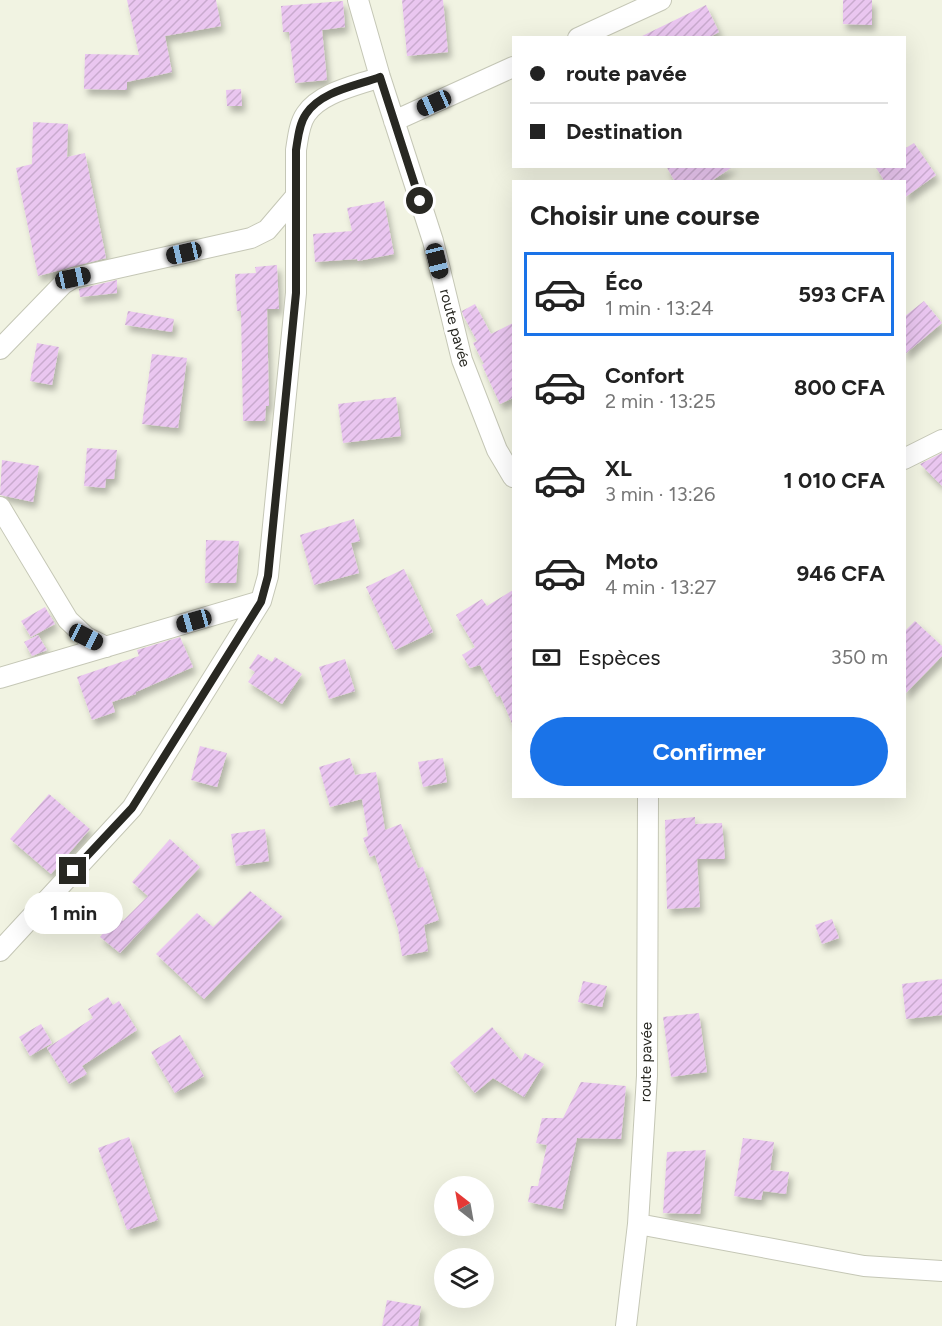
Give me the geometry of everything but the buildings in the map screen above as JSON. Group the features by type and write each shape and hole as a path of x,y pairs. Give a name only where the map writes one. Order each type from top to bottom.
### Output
{"street":[{"name":"route pavée","path":"358,0 433,242 462,360 497,450 512,475"},
{"path":"582,36 661,0"},
{"path":"394,121 512,67"},
{"path":"0,951 132,808 261,602 268,576 296,293 296,150 299,132 305,115 324,97 380,77"},
{"path":"0,349 63,284 73,278 251,238 267,230 296,196"},
{"path":"906,458 942,440"},
{"path":"0,507 68,620 86,637 106,647"},
{"path":"0,678 261,602"},
{"name":"route pavée","path":"626,1326 638,1224 647,1076 648,798"},
{"path":"638,1224 864,1266 942,1271"}],"route":[{"path":"73,871 132,808 261,602 268,576 296,293 296,150 305,115 324,97 380,77 420,201"}]}
